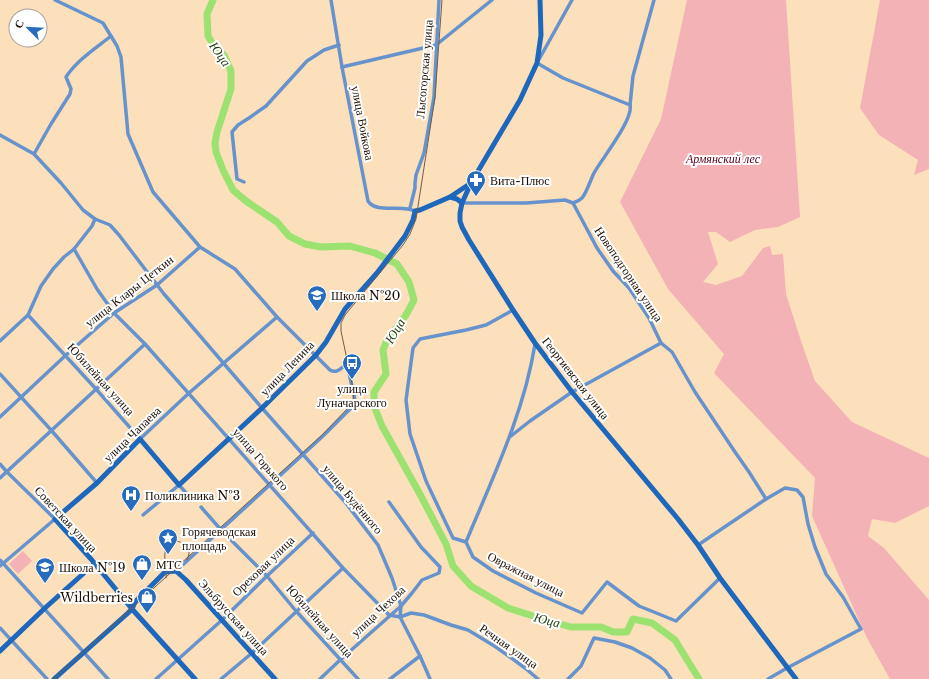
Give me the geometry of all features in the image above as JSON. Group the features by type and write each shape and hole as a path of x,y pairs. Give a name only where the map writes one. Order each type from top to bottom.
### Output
{"main road":[{"name":"Георгиевская улица","path":"540,0 541,35 537,63 520,100 471,183 462,203 460,218 465,232 513,310 572,392 678,519 698,545 720,578 796,679"},
{"path":"412,209 420,210 450,197 471,183"},
{"path":"450,197 457,199 462,203"},
{"name":"улица Ленина","path":"179,485 262,408 316,355 326,342 345,309 377,273 405,236 413,220 412,209"},
{"name":"улица Чапаева","path":"54,520 97,483 140,439"},
{"name":"Юбилейная улица","path":"140,439 179,485"},
{"name":"Советская улица","path":"54,520 195,679"},
{"path":"0,651 94,564"},
{"path":"54,679 132,609 135,602 165,572 176,571"},
{"name":"Эльбрусская улица","path":"176,571 186,580 275,679"}],"street":[{"path":"55,0 103,23 118,46 121,57 128,134 153,192 200,247 235,269 277,316 330,370 334,372 338,371 347,364 355,400 350,408 323,436 176,571"},
{"name":"улица Войкова","path":"331,0 342,67 368,201 370,205 378,208 412,209"},
{"name":"Лысогорская улица","path":"412,209 416,188 416,175 424,153 434,97 439,0"},
{"path":"342,67 436,45 492,0"},
{"name":"Георгиевская улица","path":"537,63 572,0"},
{"path":"462,203 526,203 565,200 573,203 582,198 595,172 630,115 634,76 654,0"},
{"path":"34,154 70,94 71,89 66,77 70,71 84,58 111,36"},
{"path":"244,182 237,179 232,132 238,125 266,106 307,61 324,50 339,45"},
{"path":"537,63 563,78 630,106"},
{"name":"улица Будённого","path":"0,135 34,154 83,210 95,219 110,225 164,294 345,502 378,545 392,578 401,606 400,617"},
{"name":"Новоподгорная улица","path":"573,203 597,248 613,271 629,288 649,318 661,343 672,352 695,392 766,499"},
{"path":"0,341 28,315 41,286 53,269 74,249 92,226 95,219"},
{"name":"улица Клары Цеткин","path":"0,417 21,396 114,313 157,285 200,247"},
{"name":"улица Горького","path":"74,249 97,289 114,313 145,344 343,568 389,615"},
{"name":"Овражная улица","path":"513,310 486,325 420,339 413,348 406,400 410,434 426,481 453,538 466,542 472,557 493,571 536,593 582,613 607,582 640,606 676,621 720,578"},
{"name":"Юбилейная улица","path":"28,315 66,355 140,439"},
{"name":"улица Чапаева","path":"140,439 189,393 277,316"},
{"path":"466,542 510,437 527,384 535,342"},
{"path":"510,437 530,421 572,392 661,343"},
{"path":"0,478 145,344"},
{"path":"0,374 97,483"},
{"name":"Советская улица","path":"0,464 54,520"},
{"name":"Юбилейная улица","path":"179,485 188,494"},
{"name":"улица Ленина","path":"143,515 179,485"},
{"path":"698,545 766,499 786,488 797,490 803,497 808,524 815,547 826,574 843,597 861,629 768,679"},
{"name":"улица Чехова","path":"320,679 389,615 401,606 422,580 439,573 440,566 421,547 389,502"},
{"name":"Юбилейная улица","path":"201,508 267,576 296,611 358,679"},
{"name":"улица Чапаева","path":"1,563 54,520"},
{"name":"Ореховая улица","path":"156,679 222,620 313,533"},
{"path":"1,563 45,608 108,679"},
{"path":"221,679 252,653 343,568"},
{"name":"Речная улица","path":"400,617 411,613 468,630 496,647 538,679"},
{"path":"389,615 400,617 430,679"},
{"path":"0,628 47,679"},
{"path":"568,679 580,666 594,638 615,642 632,648 650,658 665,670 671,679"},
{"path":"390,679 420,656"}],"green space":[{"name":"Армянский лес","path":"687,0 786,0 800,217 778,227 755,230 730,242 716,232 708,232 718,264 703,282 716,285 742,276 763,248 770,246 772,255 783,254 786,294 815,381 852,422 929,458 929,506 895,523 872,519 868,536 884,548 929,600 929,679 890,679 867,638 812,516 815,478 714,373 724,354 668,289 620,202 661,119"},
{"path":"880,0 929,0 929,169 914,175 918,160 879,135 860,108"},
{"path":"23,551 32,561 18,574 9,564"}],"waterway":[{"name":"Юца","path":"213,0 207,14 208,36 214,46 224,55 231,71 231,89 217,132 215,143 216,152 233,190 246,201 277,222 289,236 305,244 321,247 350,246 375,253 397,264 409,282 414,300 406,315 387,340 383,350 386,374 374,392 374,406 382,426 446,544 453,566 471,586 508,608 546,620 571,627 601,627 613,632 627,632 633,619 652,623 675,640 699,679"}],"tram line":[{"path":"54,679 323,434 350,406 354,393 341,331 341,323 345,315 403,245 410,234 416,219 435,97 442,0"},
{"path":"166,578 165,554 168,545 174,541 181,542 185,545 189,549 187,560"}],"place":[{"name":"Вита-Плюс","path":"476,197"},
{"name":"Школа №20","path":"317,312"},
{"name":"улица Луначарского","path":"352,380"},
{"name":"Поликлиника №3","path":"131,512"},
{"name":"Горячеводская площадь","path":"168,555"},
{"name":"МТС","path":"142,581"},
{"name":"Школа №19","path":"45,584"},
{"name":"Wildberries","path":"147,614"}]}
